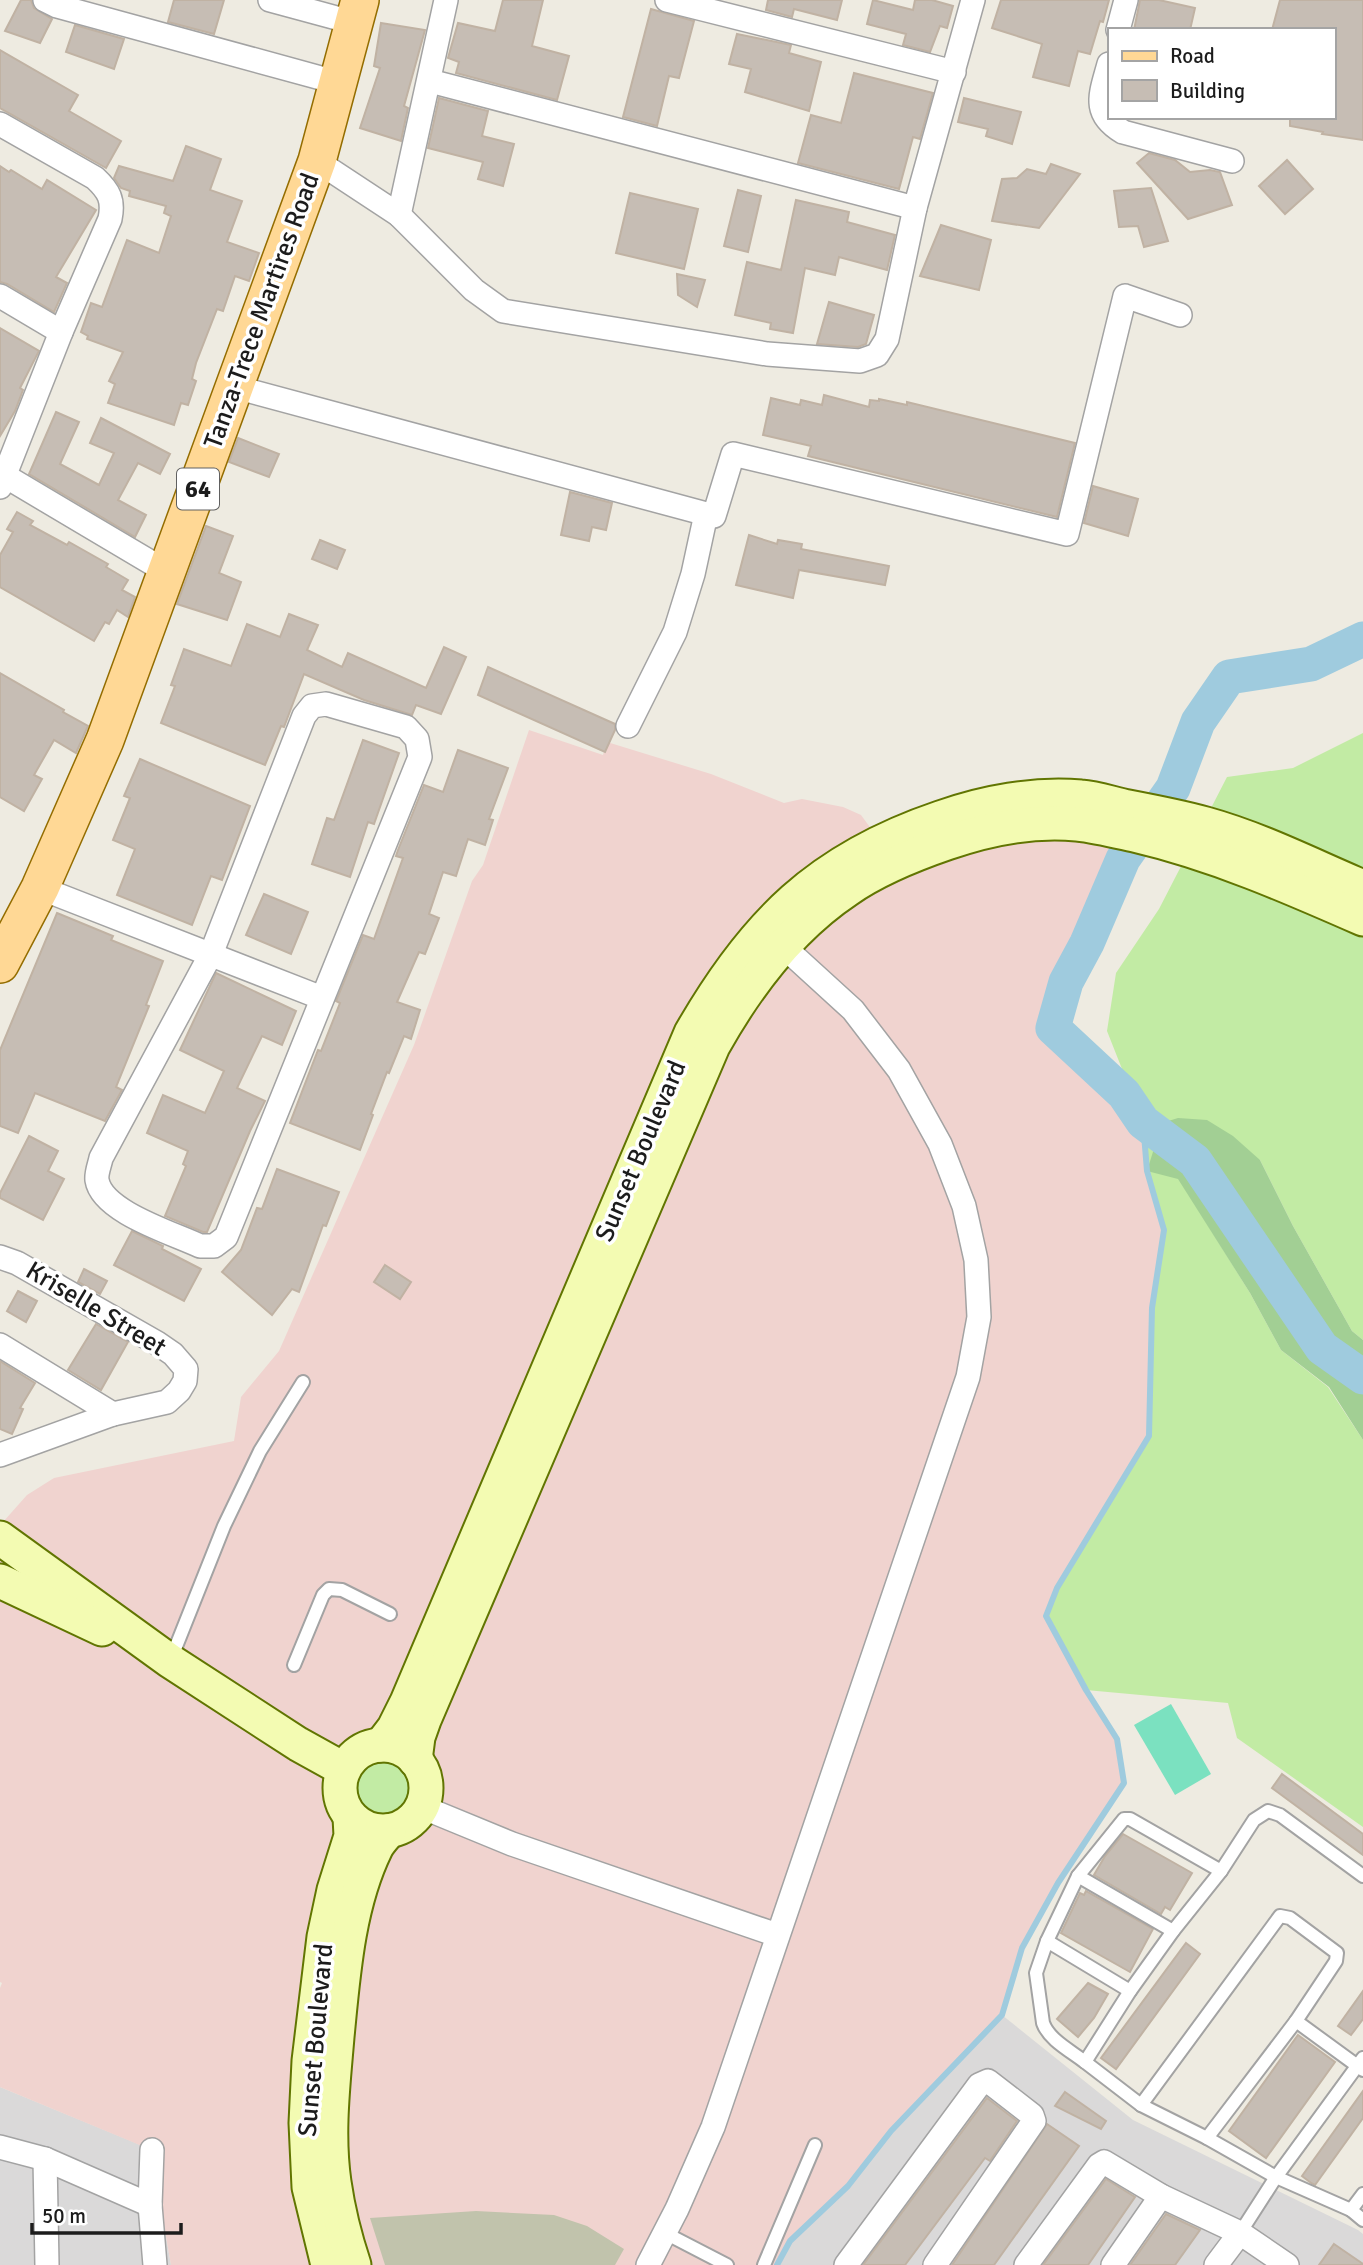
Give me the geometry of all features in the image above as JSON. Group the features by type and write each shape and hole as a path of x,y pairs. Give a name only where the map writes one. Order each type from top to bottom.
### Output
{"main road":[{"name":"Tanza-Trece Martires Road","path":"0,964 40,887 105,740 317,160 358,12"},
{"name":"Sunset Boulevard","path":"381,1745 403,1711 691,1034 732,968 774,937 821,910 846,890 915,854 962,838 1001,828 1076,824 1115,818 1180,832"},
{"path":"1180,832 1260,842 1363,887"},
{"path":"1180,832 1242,867 1363,919"},
{"name":"Sunset Boulevard","path":"415,1760 418,1737 424,1720 713,1046 759,974 774,937"},
{"path":"11,1545 170,1661 298,1744 343,1769"},
{"path":"1,1584 170,1661"},
{"path":"381,1745 400,1748 415,1760 421,1768 426,1787 422,1807 409,1823 389,1831 368,1829 350,1817 340,1799 339,1789 343,1769 359,1751 381,1745"},
{"name":"Sunset Boulevard","path":"328,2265 309,2187 306,2123 309,2061 324,1937 334,1890 351,1836 350,1817"},
{"name":"Sunset Boulevard","path":"355,2265 347,2244 334,2182 331,2121 335,2061 345,1966 358,1899 377,1845 389,1831"}],"street":[{"path":"45,0 57,6 339,83"},
{"path":"270,0 358,12"},
{"path":"398,215 446,0"},
{"path":"667,0 954,72"},
{"path":"317,160 398,215 474,290 503,311 767,355 860,361 877,355 887,340 915,208 973,0"},
{"path":"1119,28 1126,0"},
{"path":"1108,68 1101,96 1101,110 1110,124 1123,132 1232,161"},
{"path":"430,81 915,208"},
{"path":"0,124 95,178 107,189 111,198 110,219 2,479 167,572"},
{"path":"0,296 61,332"},
{"path":"235,387 714,516 733,454 1067,534 1125,296 1180,315"},
{"path":"628,726 675,632 693,574 706,514"},
{"path":"326,704 406,727 417,738 419,757 322,998 226,1237 214,1245 200,1246 117,1208 103,1194 96,1178 101,1158 211,954 304,716 312,706 326,704"},
{"path":"40,887 322,998"},
{"path":"648,2265 713,2127 968,1377 979,1317 976,1260 964,1206 940,1144 899,1070 853,1010 774,937"},
{"name":"Kriselle Street","path":"0,1257 17,1263 157,1343 173,1354 186,1369 185,1381 167,1402 113,1414"},
{"path":"0,1345 113,1414"},
{"path":"0,1455 113,1414"},
{"path":"1,1584 11,1545"},
{"path":"422,1807 512,1844 777,1935"},
{"path":"846,2265 979,2085 988,2081 1032,2115 1034,2122 936,2265"},
{"path":"0,2147 45,2159 150,2205"},
{"path":"152,2150 150,2205 155,2265"},
{"path":"45,2159 47,2265"},
{"path":"1026,2265 1104,2162 1161,2196 1240,2233 1287,2265"},
{"path":"1113,2265 1161,2196"},
{"path":"1216,2265 1240,2233"}],"lane":[{"path":"170,1661 224,1526 260,1451 303,1382"},
{"path":"294,1665 323,1595 329,1589 342,1590 390,1614"},
{"path":"1085,2062 1130,1991 1221,1871 1254,1820 1268,1811 1280,1815 1363,1876"},
{"path":"1221,1871 1130,1819 1125,1819 1078,1877 1047,1941 1037,1973 1045,2031 1141,2105 1276,2177 1351,2210 1363,2220"},
{"path":"1078,1877 1173,1931"},
{"path":"1141,2105 1280,1916 1290,1918 1337,1953 1336,1961 1296,2021 1207,2138"},
{"path":"1047,1941 1130,1991"},
{"path":"1240,2233 1276,2177 1361,2064 1296,2021"},
{"path":"764,2265 815,2145"},
{"path":"1351,2210 1363,2194"},
{"path":"665,2233 727,2265"}],"shaded area":[{"path":"529,730 603,755 607,742 711,774 784,803 802,799 843,807 861,815 872,830 958,798 1129,850 1066,982 1053,1028 1124,1094 1143,1122 1147,1171 1164,1230 1152,1308 1149,1436 1057,1588 1046,1616 1086,1690 1117,1739 1124,1783 1058,1883 1022,1948 1002,2015 891,2131 848,2186 790,2241 777,2265 171,2265 160,2202 159,2153 0,2087 0,1520 3,1522 27,1495 54,1478 234,1441 241,1397 279,1351 414,1045 472,881 483,865"},
{"path":"1002,2015 1133,2120 1358,2230 1363,2234 1363,2265 777,2265 790,2241 848,2186 891,2131"},
{"path":"0,2087 160,2153 160,2202 171,2265 0,2265"},
{"path":"476,2211 554,2215 587,2226 624,2249 615,2265 385,2265 370,2218"}],"green space":[{"path":"1363,733 1363,1340 1352,1331 1293,1226 1260,1160 1159,1134 1145,1124 1250,1293 1281,1350 1328,1387 1363,1440 1363,1827 1237,1738 1228,1703 1086,1690 1046,1616 1057,1588 1149,1436 1152,1308 1164,1230 1147,1171 1143,1122 1107,1031 1116,973 1159,909 1227,777 1293,768"},
{"path":"1178,1118 1207,1120 1233,1136 1260,1160 1293,1226 1352,1331 1363,1340 1363,1440 1329,1387 1281,1350 1250,1293 1178,1179 1147,1171 1162,1123"},
{"path":"1171,1704 1211,1774 1175,1795 1134,1725"},
{"path":"384,1761 405,1769 413,1790 405,1811 384,1819 363,1811 355,1790 363,1769"}],"building":[{"path":"21,0 31,0 34,8 52,19 40,43 5,31"},
{"path":"174,0 224,0 214,34 168,22"},
{"path":"503,0 543,0 532,46 569,56 557,100 456,73 459,62 448,58 458,23 495,31"},
{"path":"768,0 842,0 837,20 794,9 792,17 766,10"},
{"path":"873,0 913,10 915,0 932,0 953,6 947,28 940,26 930,52 903,45 906,34 867,24"},
{"path":"1001,0 1109,0 1090,54 1078,51 1069,86 1033,77 1042,44 992,28"},
{"path":"1140,0 1159,0 1195,8 1190,28 1134,28"},
{"path":"1280,0 1363,0 1363,140 1290,126 1290,119 1335,119 1335,28 1273,28"},
{"path":"651,9 694,21 679,78 669,76 657,126 623,117"},
{"path":"381,23 425,30 404,106 408,108 401,141 360,128 380,68 374,66"},
{"path":"75,25 124,39 114,69 66,52"},
{"path":"737,34 791,45 789,53 821,62 809,111 745,92 751,69 729,64"},
{"path":"0,50 78,95 69,111 121,141 106,168 0,108"},
{"path":"854,73 933,93 920,139 913,137 899,189 798,163 811,115 841,123"},
{"path":"439,98 488,111 482,136 514,144 503,186 478,179 483,162 428,148"},
{"path":"964,98 1021,112 1012,144 986,136 988,129 958,122"},
{"path":"186,146 221,159 210,190 242,201 227,242 259,253 249,281 235,276 223,311 217,309 196,363 192,379 196,381 188,405 181,403 174,425 108,403 115,384 109,381 123,352 87,339 88,336 81,332 91,303 102,307 127,240 159,253 171,216 164,213 166,206 129,196 130,191 121,188 114,178 119,166 173,181"},
{"path":"1149,153 1175,160 1190,172 1220,172 1232,205 1188,219 1137,163"},
{"path":"1287,160 1313,189 1285,214 1259,186"},
{"path":"1051,164 1080,174 1039,228 992,221 1002,179 1017,178 1027,169 1046,174"},
{"path":"0,166 42,189 47,180 96,210 56,277 67,283 54,312 0,282"},
{"path":"1151,188 1168,241 1144,247 1138,226 1119,227 1114,191"},
{"path":"738,190 761,196 748,252 724,246"},
{"path":"630,193 698,209 684,269 616,253"},
{"path":"796,200 849,212 847,222 895,235 887,270 839,257 835,275 805,268 793,333 770,329 771,323 735,315 747,262 781,270"},
{"path":"941,225 991,240 979,290 920,276"},
{"path":"677,274 705,280 697,307 678,295"},
{"path":"829,302 874,315 866,344 858,347 817,344"},
{"path":"0,328 39,351 20,388 23,390 15,411 0,436"},
{"path":"824,395 869,407 870,400 879,399 907,405 907,402 1075,443 1057,517 808,456 811,446 763,435 771,398 800,405 801,400 822,405"},
{"path":"56,412 79,422 60,464 99,485 114,453 90,443 101,418 170,454 160,474 138,463 118,500 146,515 135,537 29,474"},
{"path":"238,438 279,454 269,477 229,462"},
{"path":"1093,486 1138,499 1128,536 1084,523"},
{"path":"570,492 612,503 606,530 592,527 589,541 561,535"},
{"path":"17,512 33,521 30,525 67,545 69,542 108,564 106,567 128,580 122,590 135,597 128,617 117,610 109,624 105,622 94,641 0,587 0,555 13,532 7,529"},
{"path":"206,526 233,536 219,573 241,582 227,620 177,604"},
{"path":"749,535 777,544 778,540 802,544 801,549 889,566 885,585 799,570 793,598 736,585"},
{"path":"320,540 345,550 337,569 312,559"},
{"path":"289,614 318,625 307,650 342,667 348,653 426,688 444,647 466,657 441,714 416,705 412,715 364,700 304,674 284,727 281,726 265,765 161,723 175,686 171,685 184,649 231,666 247,624 280,637"},
{"path":"488,667 615,724 605,752 478,695"},
{"path":"0,673 88,726 76,753 54,740 34,775 42,779 24,811 0,797"},
{"path":"363,740 399,753 374,824 368,822 350,877 312,864 327,818 334,820"},
{"path":"458,750 508,768 489,819 493,820 485,845 468,839 456,876 443,872 429,914 439,918 425,954 419,952 397,1002 420,1010 411,1039 404,1036 389,1073 387,1072 360,1150 290,1123 318,1050 321,1051 340,1003 336,1001 363,935 374,939 403,858 396,856 424,785 443,792"},
{"path":"140,759 250,806 222,880 211,876 192,925 117,895 135,849 113,840 130,798 124,796"},
{"path":"264,894 308,912 291,954 246,935"},
{"path":"57,913 113,936 111,940 163,961 146,1005 149,1006 116,1087 122,1090 105,1121 35,1093 18,1133 0,1126 0,1050"},
{"path":"216,973 296,1011 282,1045 262,1036 237,1088 265,1101 207,1232 203,1232 165,1216 186,1166 183,1164 188,1151 147,1133 163,1095 205,1113 224,1071 180,1050"},
{"path":"29,1136 58,1151 48,1171 64,1179 43,1220 0,1198 0,1193"},
{"path":"277,1169 339,1192 326,1226 323,1225 299,1292 292,1289 272,1315 222,1272 241,1250 257,1208 262,1209"},
{"path":"132,1231 201,1269 184,1301 114,1265"},
{"path":"385,1265 411,1282 400,1299 374,1282"},
{"path":"84,1269 107,1281 100,1294 78,1282"},
{"path":"18,1291 37,1301 26,1322 7,1311"},
{"path":"96,1324 128,1342 101,1390 68,1370"},
{"path":"0,1361 35,1383 20,1408 23,1409 12,1434 0,1429"},
{"path":"1282,1774 1363,1834 1363,1855 1272,1788"},
{"path":"1123,1834 1192,1873 1170,1910 1165,1907 1161,1914 1094,1875"},
{"path":"1086,1891 1153,1929 1130,1972 1061,1933 1080,1893 1084,1895"},
{"path":"1186,1943 1200,1954 1116,2069 1101,2058"},
{"path":"1088,1983 1108,1994 1094,2018 1078,2037 1057,2019"},
{"path":"1363,1991 1363,2019 1351,2035 1338,2026"},
{"path":"1298,2035 1335,2062 1266,2158 1229,2131"},
{"path":"1363,2091 1363,2118 1315,2185 1311,2183 1302,2176"},
{"path":"1065,2092 1106,2121 1101,2129 1055,2106"},
{"path":"987,2098 1017,2121 990,2161 985,2158 905,2265 863,2265"},
{"path":"1047,2124 1079,2146 994,2265 952,2265"},
{"path":"1106,2179 1135,2197 1088,2265 1043,2265"},
{"path":"1166,2214 1200,2230 1175,2265 1130,2265"},
{"path":"1334,2244 1363,2264 1363,2265 1319,2265"}],"waterway":[{"path":"1363,639 1311,664 1229,677 1198,722 1173,788 1123,859 1087,943 1066,982 1053,1028 1124,1094 1143,1122 1195,1161 1322,1348 1363,1377"},
{"path":"777,2265 790,2241 848,2186 891,2131 1002,2015 1022,1948 1058,1883 1124,1783 1117,1739 1086,1690 1046,1616 1057,1588 1149,1436 1152,1308 1164,1230 1147,1171 1143,1122"}]}
